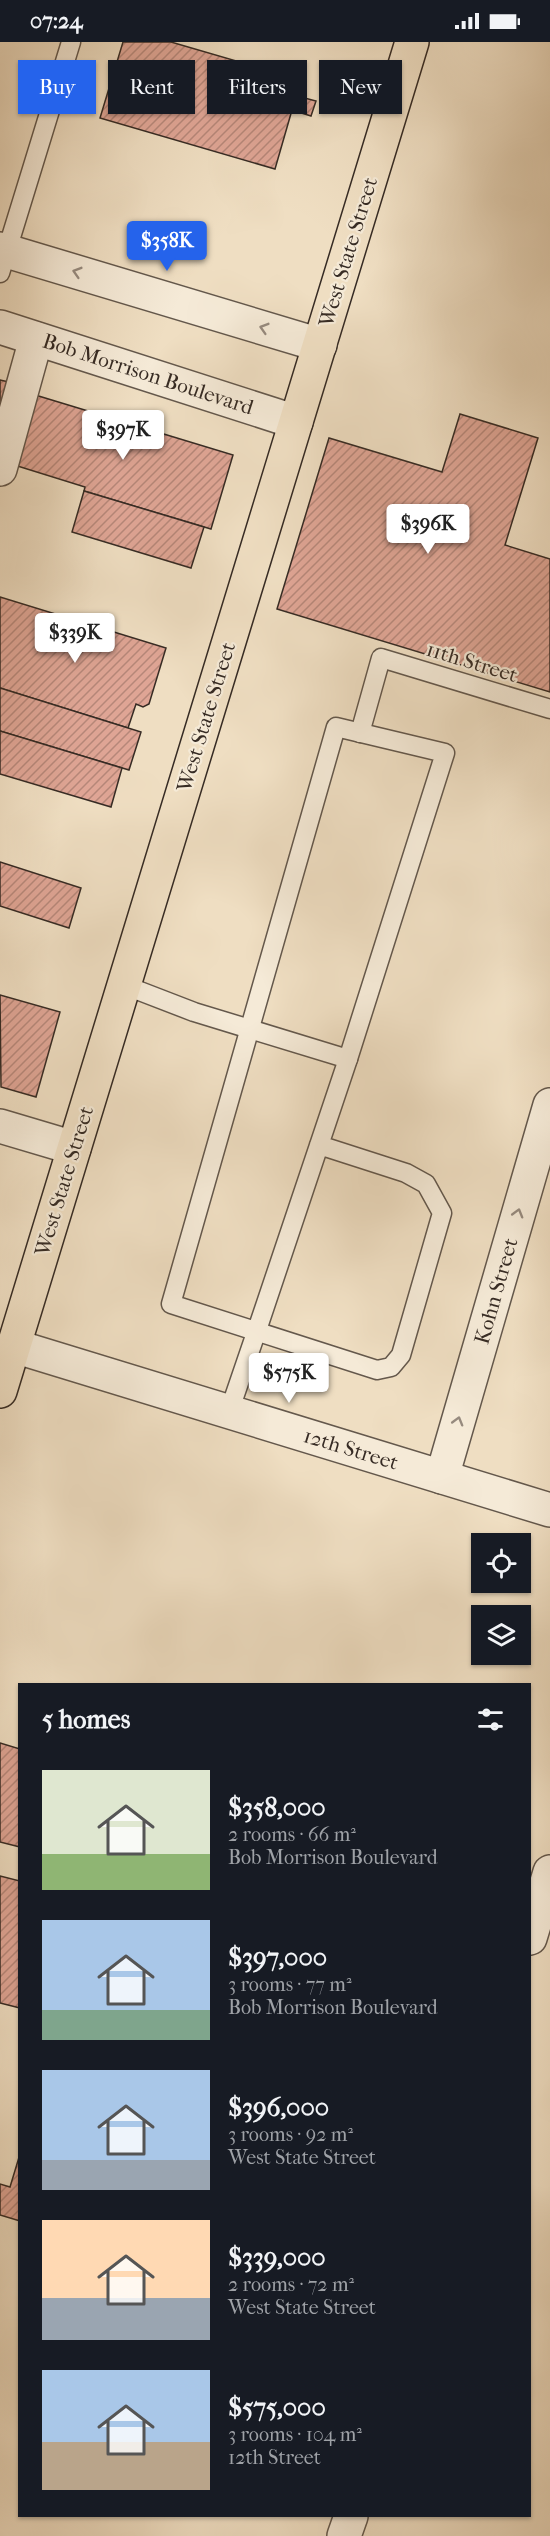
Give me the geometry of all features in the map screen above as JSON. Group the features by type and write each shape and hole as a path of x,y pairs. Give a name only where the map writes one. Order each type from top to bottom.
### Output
{"main road":[{"name":"West State Street","path":"0,1391 412,42"}],"street":[{"path":"2,258 320,345"},
{"name":"Bob Morrison Boulevard","path":"0,327 296,422"},
{"path":"0,470 36,339"},
{"name":"Kohn Street","path":"442,1477 550,1105"},
{"path":"0,1126 74,1148"},
{"name":"12th Street","path":"14,1346 550,1510"},
{"path":"531,1935 550,1872"},
{"path":"344,2536 351,2517"}],"lane":[{"path":"2,258 71,42"},
{"name":"11th Street","path":"360,733 381,658 550,709"},
{"path":"229,1412 256,1330 348,1059 445,753 336,727 171,1304 256,1330 377,1370 391,1367 401,1355 442,1213 426,1184 406,1173 319,1145"},
{"path":"124,985 194,1012 348,1059"}],"building":[{"path":"123,42 171,42 233,60 207,60 207,114 291,114 275,169 100,118 108,92 108,114 195,114 195,60 118,60"},
{"path":"307,99 316,101 311,116 305,114 307,114"},
{"path":"0,380 9,382 0,411"},
{"path":"32,394 233,455 211,529 84,491 85,487 11,464"},
{"path":"460,414 538,438 505,545 550,559 550,692 277,609 329,438 442,472"},
{"path":"84,491 204,527 191,568 72,532"},
{"path":"0,597 166,648 149,704 143,707 136,704 128,728 0,688"},
{"path":"0,688 141,732 129,770 0,731"},
{"path":"0,731 122,768 111,807 0,774"},
{"path":"0,862 81,888 69,928 0,906"},
{"path":"0,995 60,1012 36,1097 1,1087"},
{"path":"0,1743 18,1748 18,1846 0,1842"},
{"path":"0,1876 18,1880 18,2008 0,2003"},
{"path":"18,2161 18,2220 0,2215 0,2184 10,2187"}]}
